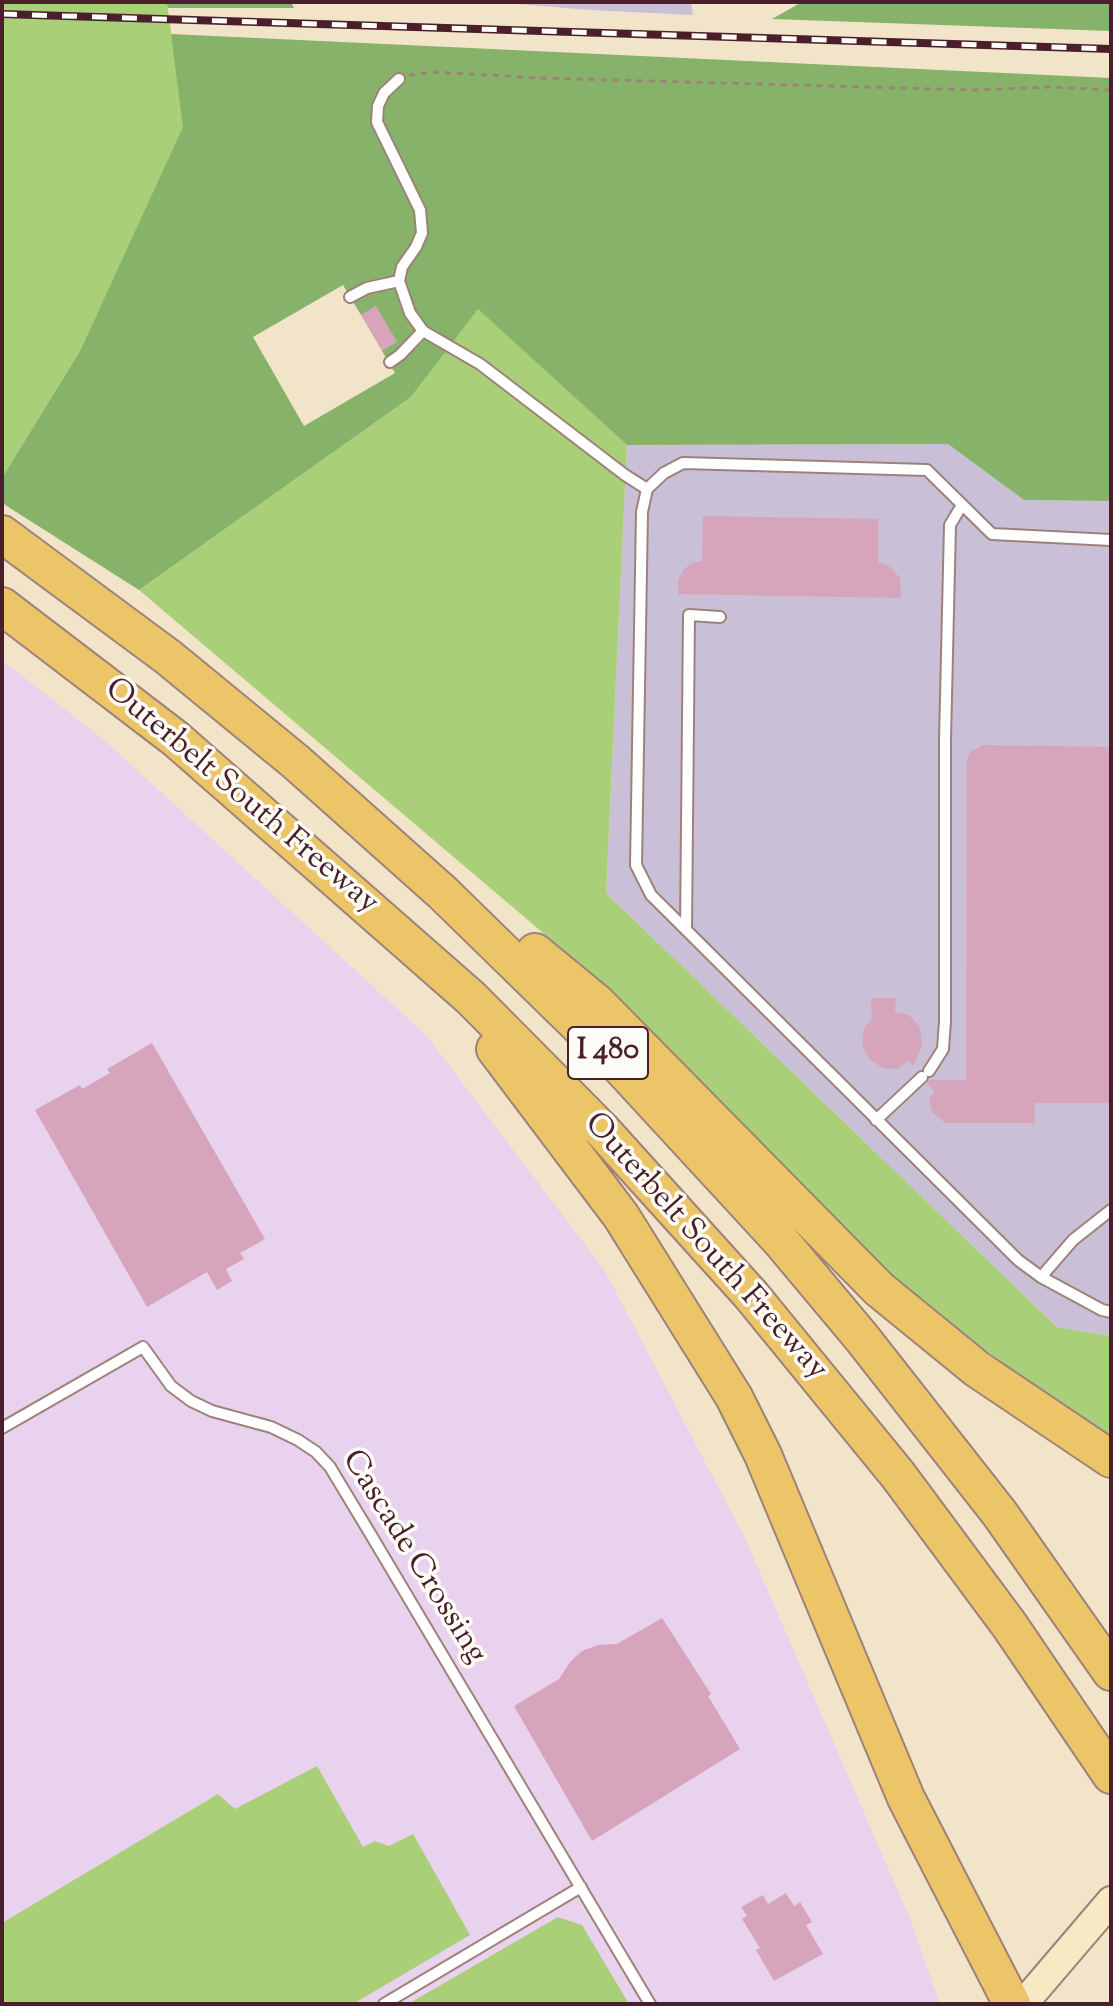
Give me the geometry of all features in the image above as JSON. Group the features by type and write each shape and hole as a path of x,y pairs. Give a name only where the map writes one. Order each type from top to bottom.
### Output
{"highway":[{"name":"Outerbelt South Freeway","path":"2,534 168,657 296,762 443,893 615,1061 780,1240 944,1441 1000,1514 1111,1672"},
{"name":"Outerbelt South Freeway","path":"2,606 176,739 471,998 601,1129 678,1212 820,1376 991,1600 1111,1775"},
{"path":"443,893 534,952 597,1003 834,1245 933,1335 977,1369 1111,1459"},
{"path":"471,998 474,1012 491,1044 621,1216 734,1397 763,1455 906,1798 1012,2004"}],"main road":[{"path":"1023,2004 1109,1904"}],"lane":[{"path":"399,79 384,93 378,106 377,122 420,210 422,233 402,267 399,281 410,313 423,331 480,364 647,489"},
{"path":"350,297 367,288 399,281"},
{"path":"390,362 423,331"},
{"path":"1111,540 992,534 927,470 683,463 664,473 647,489 642,512 636,865 651,895 1018,1260 1041,1277 1111,1312"},
{"path":"876,1120 926,1074 943,1049 950,525 962,505"},
{"path":"686,930 689,615 720,617"},
{"path":"1041,1277 1073,1240 1111,1210"},
{"name":"Cascade Crossing","path":"2,1428 143,1347 171,1386 191,1401 212,1411 271,1427 316,1452 338,1480 650,2004"},
{"path":"384,2004 581,1887"}],"path":[{"path":"399,79 435,72 926,89 1051,87 1111,90"}],"shaded area":[{"path":"493,2 691,2 693,15 590,10"},
{"path":"948,444 1024,500 1111,501 1111,1336 1057,1327 606,893 627,445"},
{"path":"2,660 103,739 427,1036 605,1271 745,1538 911,1921 940,2004 2,2004"}],"green space":[{"path":"2,2 167,2 184,127 80,351 2,478"},
{"path":"166,2 291,2 294,8 168,8"},
{"path":"802,2 1111,2 1111,31 772,19"},
{"path":"171,34 1111,78 1111,501 1024,500 948,444 627,445 478,309 411,397 139,590 2,503 2,478 80,351 183,127","holes":["343,285 361,315 376,307 382,351 395,373 304,426 253,337"]},
{"path":"478,308 627,445 606,893 1057,1327 1111,1336 1111,1437 1075,1415 894,1284 562,949 139,590 411,397"},
{"path":"317,1766 363,1847 375,1841 389,1846 413,1834 470,1935 353,2004 2,2004 2,1923 218,1794 235,1809"},
{"path":"558,1917 582,1925 629,2004 408,2004"}],"building":[{"path":"376,306 397,342 382,351 361,315"},
{"path":"703,516 878,519 878,562 890,567 900,578 901,598 678,594 678,581 683,570 692,563 702,561"},
{"path":"983,745 1111,747 1111,1103 1035,1103 1035,1123 945,1123 932,1112 929,1100 934,1091 927,1083 929,1080 966,1080 967,762 970,752"},
{"path":"871,998 896,998 895,1012 909,1015 920,1027 922,1046 913,1066 908,1060 898,1069 883,1068 869,1059 862,1045 864,1028 872,1019"},
{"path":"152,1043 265,1239 240,1253 244,1259 226,1269 232,1281 217,1290 207,1272 147,1307 35,1110 80,1085 82,1089 110,1073 107,1069"},
{"path":"662,1618 711,1694 708,1696 740,1749 592,1841 514,1706 559,1679 582,1651 598,1645 617,1644"},
{"path":"786,1893 794,1906 800,1902 812,1922 806,1925 823,1954 774,1981 756,1950 760,1948 742,1919 747,1916 741,1907 763,1895 768,1904"}],"railway":[{"path":"2,14 1111,49"}]}
